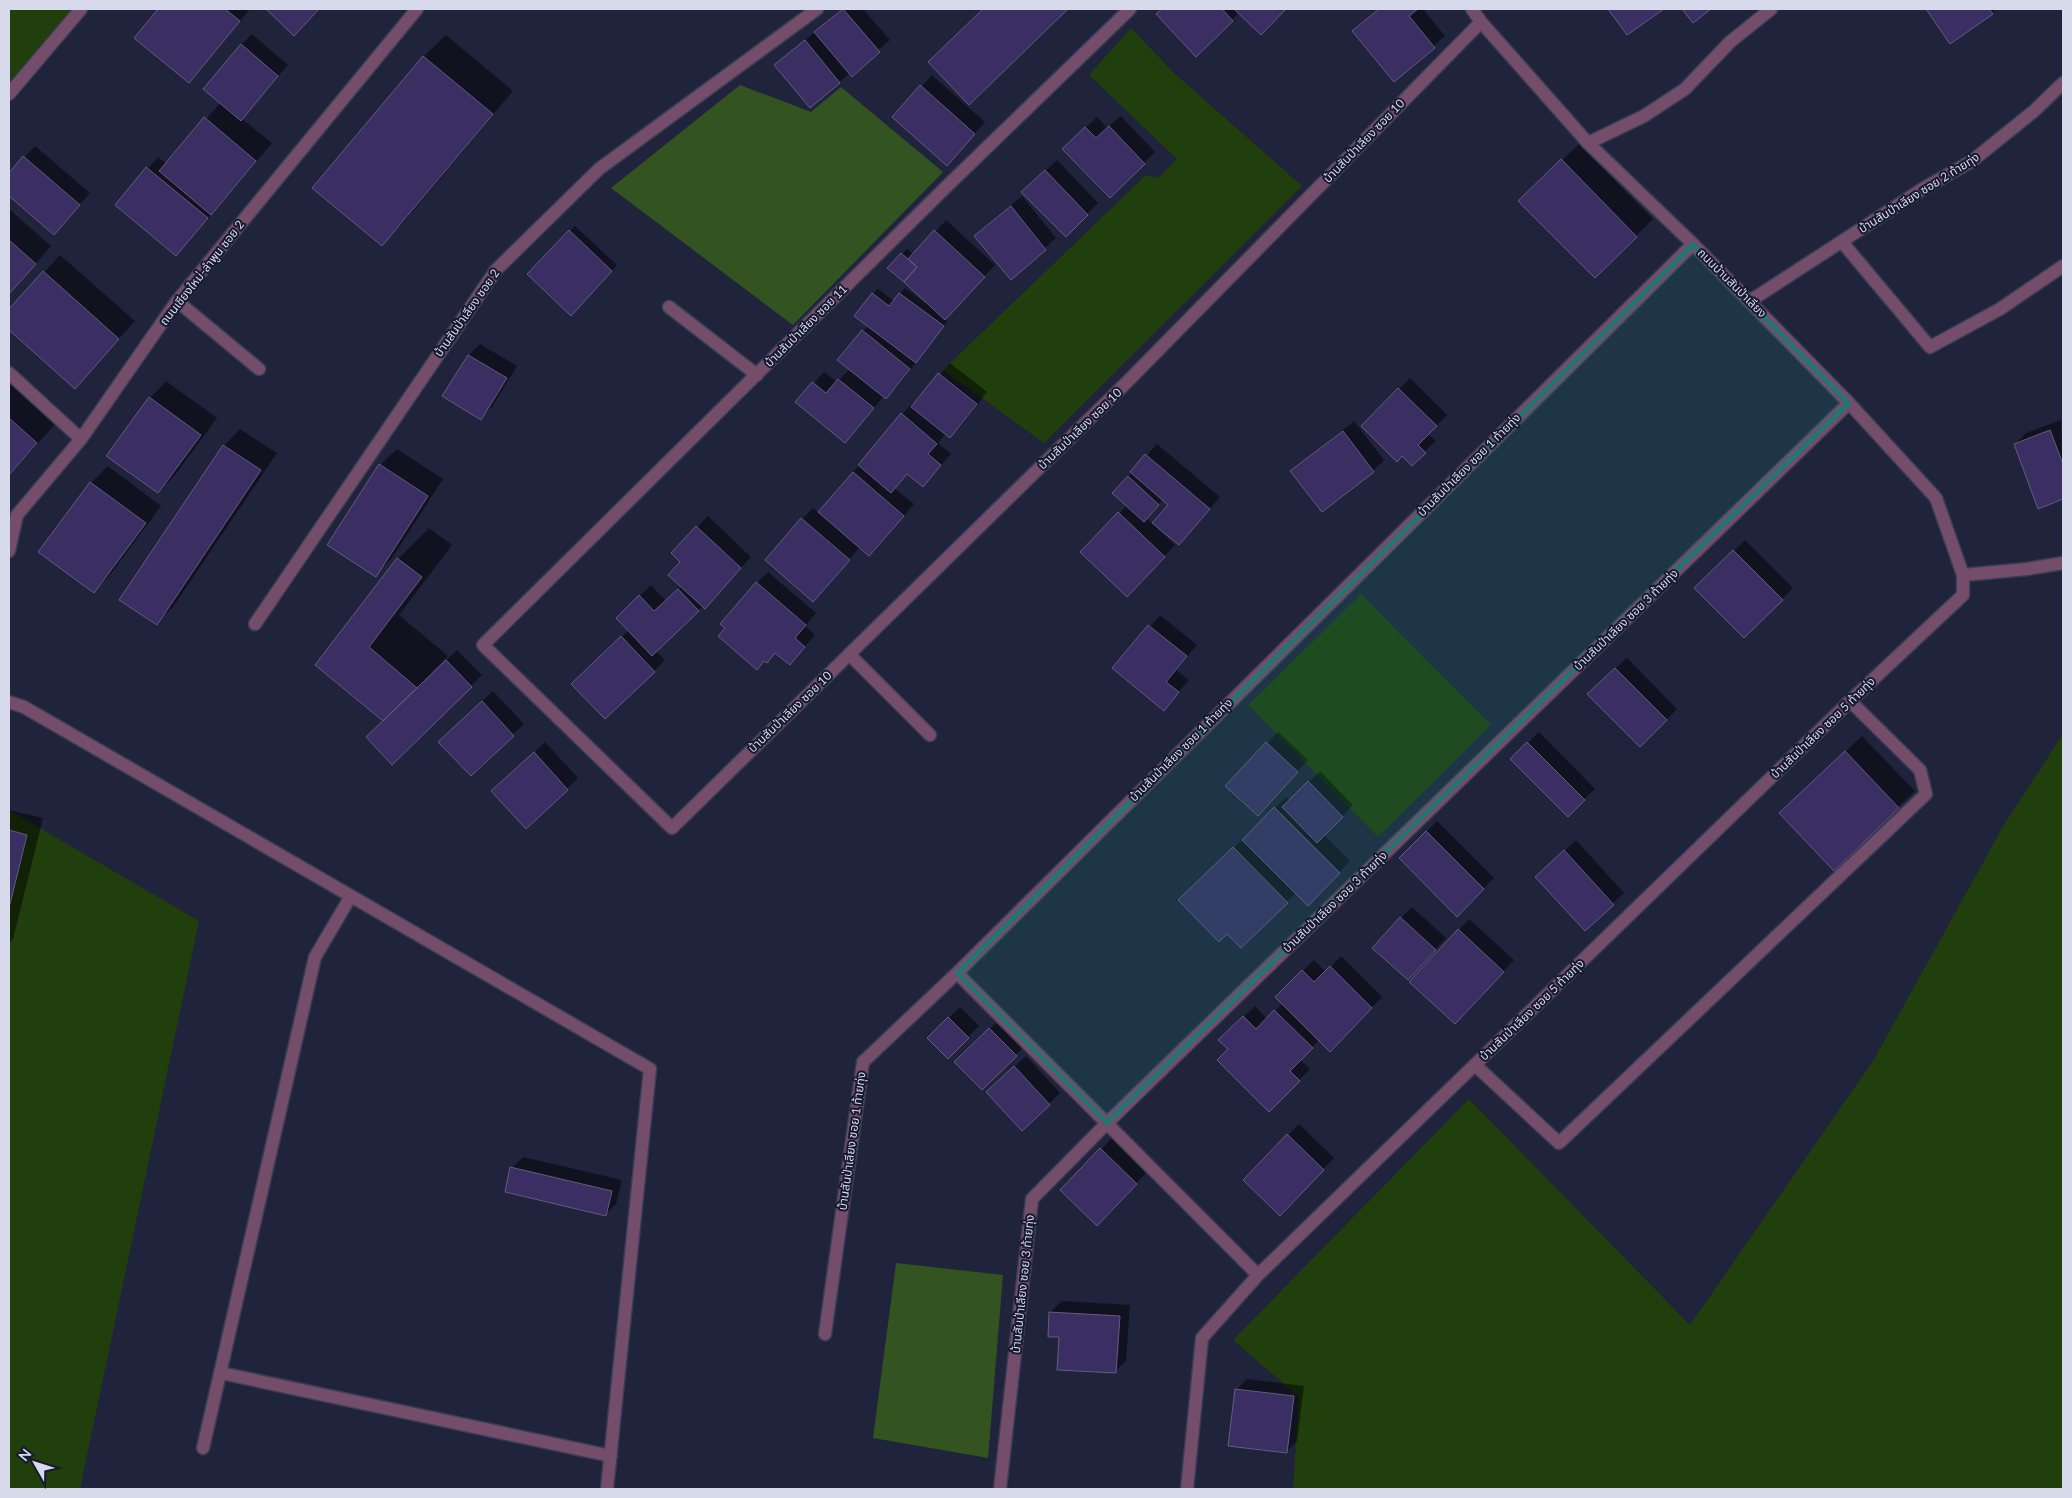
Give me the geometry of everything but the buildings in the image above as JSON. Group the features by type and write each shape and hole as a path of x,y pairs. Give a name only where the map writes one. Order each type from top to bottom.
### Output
{"street":[{"path":"9,94 81,9"},
{"name":"ถนนเชียงใหม่-ลำพูน ซอย 2","path":"9,551 17,515 81,439 177,302 417,9"},
{"name":"บ้านสันป่าเลียง ซอย 2","path":"255,624 496,270 599,169 817,9"},
{"name":"บ้านสันป่าเลียง ซอย 11","path":"672,828 483,645 1130,9"},
{"name":"ถนนบ้านสันป่าเลียง","path":"1472,9 1480,22 1588,143 1693,244 1850,403 1936,498 1964,575"},
{"path":"1588,143 1644,116 1685,89 1730,42 1771,9"},
{"name":"บ้านสันป่าเลียง ซอย 10","path":"672,828 1128,381 1480,22"},
{"name":"บ้านสันป่าเลียง ซอย 2 ท้ายทุ่ง","path":"1750,301 1924,188 1972,161 2034,111 2063,83"},
{"path":"1842,242 1930,347 2000,309 2063,266"},
{"name":"บ้านสันป่าเลียง ซอย 1 ท้ายทุ่ง","path":"825,1334 863,1062 956,973 1693,244"},
{"path":"177,302 259,369"},
{"path":"669,307 757,375"},
{"path":"9,374 81,439"},
{"name":"บ้านสันป่าเลียง ซอย 3 ท้ายทุ่ง","path":"1000,1489 1032,1199 1850,403"},
{"path":"1964,575 2027,570 2063,563"},
{"name":"บ้านสันป่าเลียง ซอย 5 ท้ายทุ่ง","path":"1187,1489 1202,1338 1258,1276 1850,701 1963,595 1964,575"},
{"path":"849,654 930,735"},
{"path":"1475,1066 1559,1142 1926,794 1920,770 1850,701"},
{"path":"9,702 24,707 650,1069 607,1489"},
{"path":"203,1448 315,957 351,896"},
{"path":"956,973 1258,1276"},
{"path":"221,1373 611,1456"}],"highlighted area":[{"path":"1693,244 1849,403 1107,1123 957,973"}],"green space":[{"path":"9,9 73,9 9,83"},
{"path":"1131,28 1174,73 1302,186 1044,443 943,370 1146,175 1158,178 1177,159 1089,75"},
{"path":"740,85 811,112 841,87 943,172 793,325 611,188"},
{"path":"1361,594 1491,725 1378,837 1248,705"},
{"path":"2063,734 2063,1489 1293,1489 1299,1397 1233,1340 1469,1099 1690,1325 1873,1061 2005,823"},
{"path":"9,810 199,921 80,1489 9,1489"},
{"path":"896,1263 1003,1275 988,1458 873,1438"}]}
